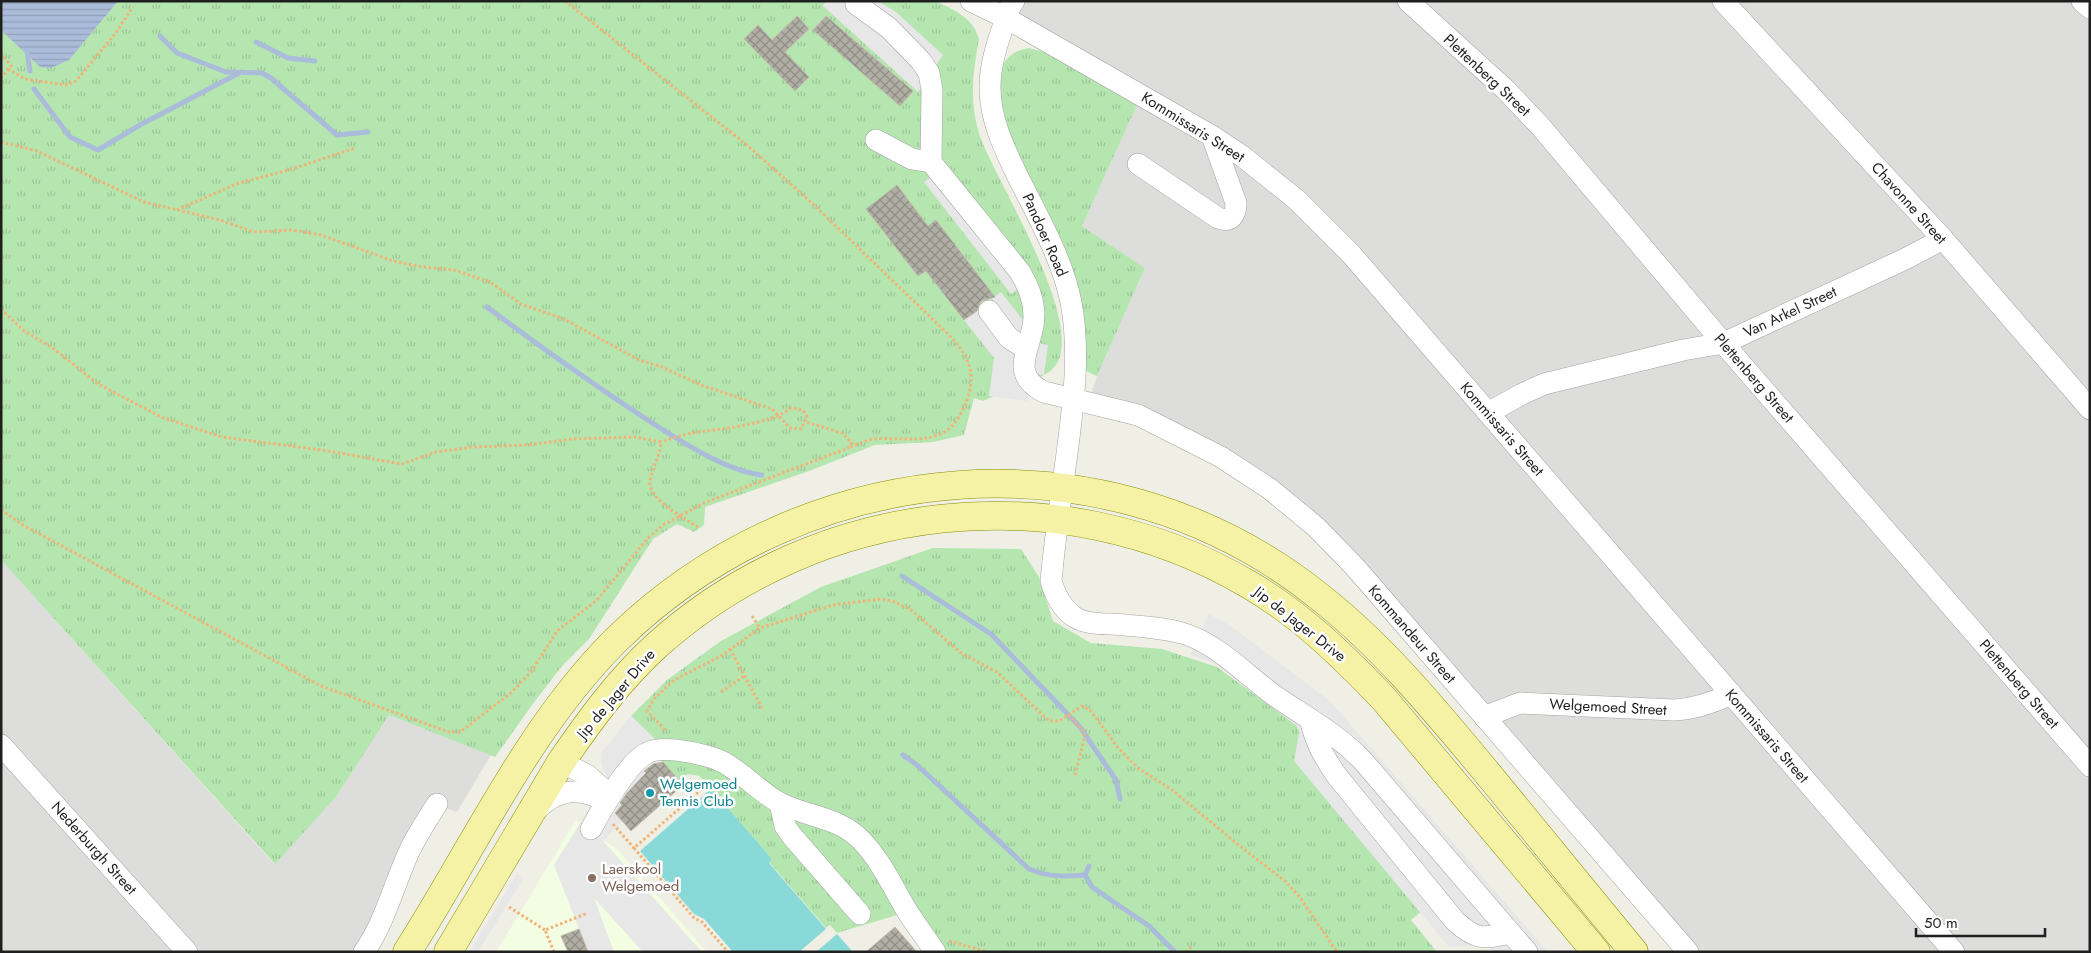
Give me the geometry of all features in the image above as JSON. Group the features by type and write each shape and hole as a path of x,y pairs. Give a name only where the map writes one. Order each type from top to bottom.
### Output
{"main road":[{"name":"Jip de Jager Drive","path":"422,928 516,771 558,710 588,670 614,642 673,591 708,567 769,533 836,507 890,493 928,487 990,483 1063,487 1116,497 1178,516 1237,542 1269,561 1320,597 1371,643 1420,694 1634,952"},
{"name":"Jip de Jager Drive","path":"448,952 561,762 618,687 656,647 715,600 750,578 784,562 843,539 919,521 988,515 1058,520 1140,536 1190,555 1249,584 1308,627 1349,662 1384,699 1596,952"},
{"path":"407,952 422,928 461,886 530,773 536,767 547,762 561,762"}],"street":[{"name":"Kommissaris Street","path":"971,1 1010,10 1212,136 1270,178 1325,227 1351,254 1954,952"},
{"name":"Plettenberg Street","path":"1408,1 1506,90 1542,127 1724,343 2090,766"},
{"name":"Chavonne Street","path":"1723,1 1943,239 2090,409"},
{"path":"2082,1 2090,8"},
{"path":"856,4 889,28 908,46 929,73 932,90 931,162 912,159 876,140"},
{"name":"Pandoer Road","path":"1010,10 994,52 991,69 991,104 994,122 1003,146 1061,265 1071,302 1076,344 1074,399 1051,582 1055,594 1064,608 1074,617 1092,623 1158,629 1188,635 1208,645 1276,696 1344,742 1363,761 1527,952"},
{"path":"1138,164 1218,218 1225,220 1232,218 1236,212 1236,203 1212,136"},
{"name":"Kommandeur Street","path":"931,162 1020,272 1029,288 1033,301 1034,318 1026,349 1025,377 1034,387 1044,392 1138,415 1221,457 1270,489 1316,527 1354,566 1688,952"},
{"name":"Van Arkel Street","path":"1488,414 1522,394 1544,384 1683,350 1724,343 1905,259 1943,239"},
{"path":"989,311 1010,338 1026,349"},
{"name":"Welgemoed Street","path":"1485,718 1494,712 1520,703 1674,710 1692,709 1708,705 1731,694"},
{"path":"1310,719 1315,741 1321,754 1455,921 1470,934 1481,937 1492,937 1510,933"},
{"path":"582,732 583,765 602,809"},
{"name":"Nederburgh Street","path":"1,745 188,952"},
{"path":"602,809 646,753 660,749 686,752 720,760 780,803 833,821 861,839 872,852 908,913 938,946"},
{"path":"561,762 587,775"},
{"path":"529,816 553,797 569,792 585,792 602,809"},
{"path":"780,803 785,826 792,836 860,914"},
{"path":"364,952 374,937 408,852 438,804"}],"path":[{"path":"1,510 23,525 181,612 321,686 449,732 460,732 511,693 531,672 557,631 597,600 648,538 679,516 704,503 874,439 911,440 935,437 946,433 959,418 971,389 970,365 966,356 949,335 806,197 739,139 565,1"},
{"path":"8,69 24,79 66,85 76,81 115,34 133,7"},
{"path":"1,53 11,66 1,78"},
{"path":"1,142 37,151 144,202 220,220 254,232 292,230 321,235 393,261 423,267 454,270 490,282 521,304 564,320 639,360 662,367 701,385 772,409 780,416 790,428 801,429 807,417 803,410 791,408 780,416 734,427 689,434 661,442 635,436 572,438 527,444 445,450 402,464 322,450 222,437 161,417 98,384 54,349 23,330 1,309"},
{"path":"176,210 236,184 292,169 355,148"},
{"path":"806,422 842,433 852,443 848,448"},
{"path":"661,442 660,453 650,482 651,490 659,500 679,516 698,527"},
{"path":"686,752 675,744 648,711 654,699 674,680 721,656 760,628 833,605 881,599 892,600 910,609 961,652 997,672 1049,721 1054,722 1066,717 1072,711 1082,706 1090,710 1130,761 1172,790 1285,881 1309,910 1337,952"},
{"path":"752,616 760,628"},
{"path":"730,649 763,710"},
{"path":"721,692 744,676"},
{"path":"1066,717 1084,732 1084,740 1075,775"},
{"path":"634,848 702,788"},
{"path":"602,809 695,919 701,921 728,952"},
{"path":"509,907 545,930 554,952"},
{"path":"545,930 588,912"},
{"path":"938,946 975,947 988,952"},
{"path":"1186,952 1191,947"}],"shaded area":[{"path":"1,1 118,1 69,60 51,68 40,67 1,30"},
{"path":"826,1 878,1 896,12 943,55 918,92 823,6"},
{"path":"966,1 2090,1 2090,952 1686,952 1353,567 1220,459 1088,404 1097,376 1145,268 1082,226 1138,103"},
{"path":"948,165 1034,276 1011,294 924,182"},
{"path":"1001,292 1026,324 1034,342 1048,345 1044,375 1030,374 1028,401 989,396 994,358 964,320"},
{"path":"1,560 274,864 336,797 389,715 491,755 457,812 439,806 366,952 1,952"},
{"path":"1209,614 1231,626 1331,702 1548,952 1495,952 1484,944 1449,947 1294,761 1300,728 1216,664 1190,655"},
{"path":"631,716 660,744 658,757 644,770 646,773 637,781 639,782 618,801 622,805 614,812 622,821 603,841 700,950 698,952 643,952 594,898 614,952 588,952 554,865 608,778 601,763 602,752"},
{"path":"711,789 772,859 769,863 826,929 799,952 733,952 704,919 694,914 640,851"},
{"name":"Laerskool Welgemoed","path":"576,820 619,851 707,952 496,952"},
{"path":"517,874 524,878 478,952 469,952"},
{"path":"837,934 853,952 816,952"}],"green space":[{"path":"1,1 935,1 956,11 968,20 973,25 979,39 975,63 973,98 979,133 1039,260 1053,298 1061,332 1059,359 1044,375 983,401 974,398 964,435 933,442 875,445 809,471 705,507 704,525 694,532 677,524 653,539 589,639 562,666 495,757 389,715 336,797 275,864 1,560"},
{"path":"1029,48 1044,52 1138,103 1082,226 1145,268 1097,376 1086,371 1007,130 1002,106 1000,81 1002,69 1015,52"},
{"path":"933,548 1021,549 1039,577 1053,621 1091,643 1162,649 1217,667 1297,726 1307,749 1422,911 1411,920 1437,952 928,952 897,915 837,933 830,925 826,928 769,862 772,859 699,776 688,774 680,781 658,757 660,744 631,716 667,680 721,641 821,587"}],"building":[{"path":"797,16 809,29 785,52 809,77 795,91 744,39 758,25 772,40"},
{"path":"826,16 913,91 900,106 813,30"},
{"path":"897,185 928,226 936,220 995,297 981,301 977,311 964,320 926,271 918,276 866,209"},
{"name":"Welgemoed Tennis Club","path":"663,762 683,785 631,831 615,813 622,805 620,803 627,793 646,773 644,771 653,764"},
{"path":"895,927 917,952 866,952"},
{"path":"579,929 588,952 568,952 561,936"}],"waterway":[{"path":"160,36 177,53 226,72 262,73 271,78 337,135 368,132"},
{"path":"256,42 288,58 315,61"},
{"path":"27,51 30,71"},
{"path":"34,89 70,137 98,150 140,125 241,72"},
{"path":"487,307 603,390 685,444 732,467 762,475"},
{"path":"902,576 991,634 1080,727 1116,780 1120,799"},
{"path":"903,755 917,765 1029,869 1057,876 1085,875"},
{"path":"1089,866 1085,875 1092,887 1149,926 1175,952"}],"place":[{"name":"Welgemoed Tennis Club","path":"650,793"},
{"name":"Laerskool Welgemoed","path":"592,878"}]}
